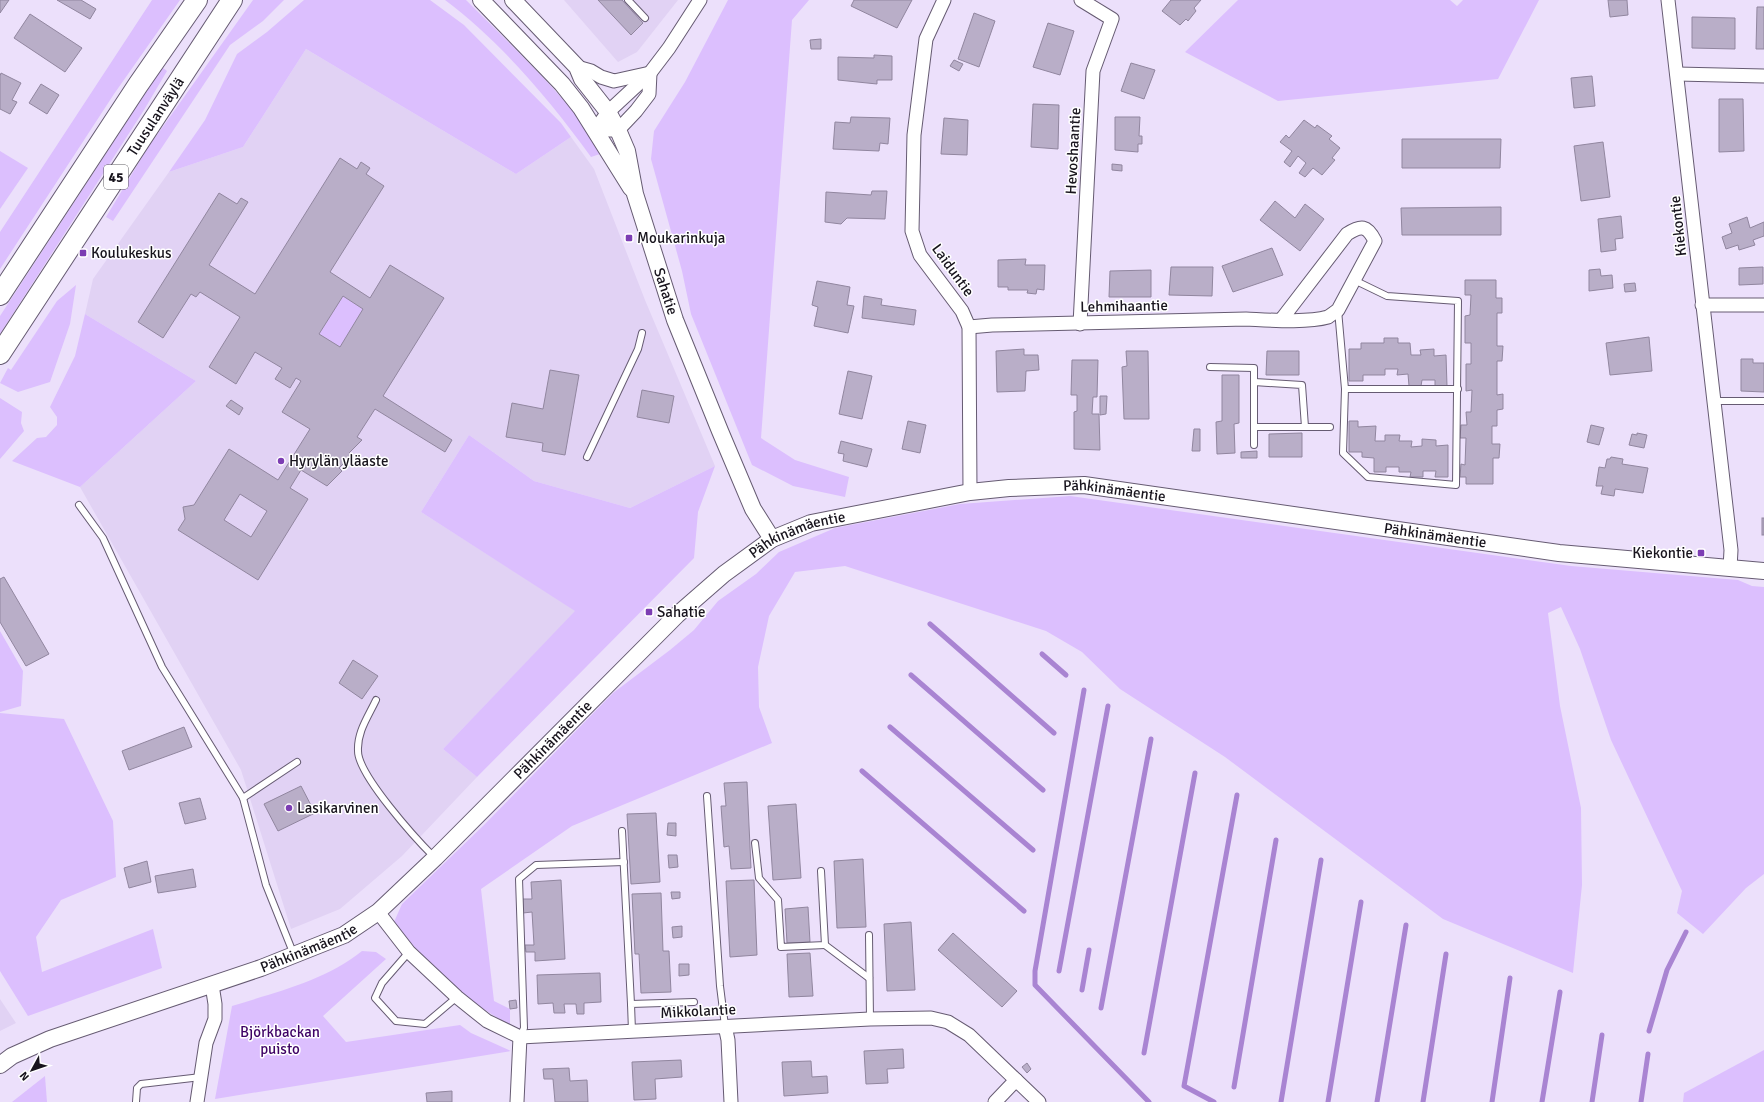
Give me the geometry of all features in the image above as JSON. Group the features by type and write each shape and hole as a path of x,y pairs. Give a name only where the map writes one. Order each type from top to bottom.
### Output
{"main road":[{"name":"45","path":"0,295 138,85 197,0"},
{"name":"Tuusulanväylä","path":"0,354 232,0"}],"street":[{"name":"Sahatie","path":"481,0 562,84 581,108 635,194"},
{"name":"Sahatie","path":"513,0 577,67 582,79 608,112 618,130 627,151 635,194 675,320 688,355 753,509 772,539"},
{"path":"595,130 608,112 650,73 669,48 700,0"},
{"name":"Laiduntie","path":"944,0 926,39 925,45 914,135 912,231 920,255 962,310 969,326 970,492"},
{"name":"Hevoshaantie","path":"1080,324 1093,71 1112,19 1081,0"},
{"name":"Kiekontie","path":"1668,0 1731,550 1730,568"},
{"path":"577,67 591,71 601,78 614,81 650,73"},
{"path":"595,130 618,130 636,111 649,94 650,73"},
{"path":"1677,74 1764,76"},
{"path":"1281,320 1346,234 1358,227 1363,227 1371,233 1375,241 1338,310"},
{"path":"1702,305 1764,305"},
{"name":"Lehmihaantie","path":"969,326 1312,319 1329,316 1338,310"},
{"name":"Pähkinämäentie","path":"0,1065 12,1056 50,1039 261,968 344,935 378,912 435,858 677,615 724,574 772,539 811,523 970,492 1009,488 1084,485 1559,553 1764,571"},
{"name":"Mikkolantie","path":"378,912 409,952 457,997 487,1021 520,1036 870,1019 931,1018 948,1022 969,1035 1039,1102"},
{"path":"197,1102 206,1043 215,1019 215,1004 212,985"},
{"path":"725,1026 728,1040 731,1102"},
{"path":"517,1102 520,1036"},
{"path":"995,1102 1016,1080"}],"lane":[{"path":"628,0 645,18"},
{"path":"1338,310 1345,388 1343,453 1368,477 1456,485 1458,301 1387,296 1354,280"},
{"path":"587,458 638,349 642,333"},
{"path":"1210,367 1254,368 1254,445"},
{"path":"1254,382 1302,385 1305,427"},
{"path":"1345,388 1458,389"},
{"path":"1714,401 1764,401"},
{"path":"1254,427 1330,427"},
{"path":"79,505 103,538 162,667 244,798 266,885 294,954"},
{"path":"376,700 359,734 358,753 365,769 386,803 435,858"},
{"path":"244,798 297,762"},
{"path":"707,796 720,986 725,1026"},
{"path":"622,831 632,1031"},
{"path":"755,843 759,878 778,900 780,947 825,944 870,978"},
{"path":"520,1036 524,1028 519,879 536,865 624,862"},
{"path":"821,871 825,944"},
{"path":"869,935 870,1019"},
{"path":"409,952 382,983 375,998 396,1021 425,1024 457,997"},
{"path":"631,1004 694,1002"},
{"path":"136,1102 137,1088 141,1084 201,1077"}],"shaded area":[{"path":"564,0 678,0 637,52 618,62"},
{"name":"Hyrylän yläaste","path":"306,49 516,174 571,137 594,169 645,300 715,466 630,508 534,481 469,435 421,512 576,611 443,749 477,777 402,856 340,909 291,929 241,770 80,487 196,381 85,314 93,279 169,172 243,147"},
{"path":"0,999 16,1023 0,1031"}],"green space":[{"path":"152,0 180,0 114,94 0,269 0,232"},
{"path":"253,0 284,0 263,21 230,45 113,221 106,217 147,149"},
{"path":"304,0 430,0 464,25 561,123 571,137 516,174 306,49 243,147 169,172 205,120 237,54 267,32"},
{"path":"445,0 466,0 540,74 572,109 591,135 600,154 591,157 559,114 524,73 486,34"},
{"path":"728,0 809,0 792,20 761,438 795,460 849,477 845,497 793,486 752,465 691,314 682,271 651,159 654,131 685,82"},
{"path":"1238,0 1450,0 1457,6 1463,0 1539,0 1498,79 1278,101 1185,52"},
{"path":"163,68 167,71 144,110 0,334 0,316"},
{"path":"0,151 28,168 0,209"},
{"path":"76,285 70,324 50,382 18,392 0,383 8,368 11,370 57,301"},
{"path":"343,296 363,309 340,347 319,334"},
{"path":"85,314 196,381 80,487 12,461 37,438 46,437 57,425 57,417 50,407 75,356"},
{"path":"0,398 22,412 21,423 24,431 0,459"},
{"path":"469,435 534,481 630,508 715,466 698,512 694,558 477,777 443,749 575,611 421,512"},
{"path":"1070,496 1571,566 1738,580 1752,586 1764,587 1764,874 1746,888 1703,934 1677,913 1682,891 1611,740 1580,649 1561,607 1548,613 1560,706 1581,808 1582,885 1573,973 1443,919 1225,757 1120,689 1082,652 1046,631 845,566 795,572 769,616 758,667 759,707 772,743 572,826 481,889 494,1001 510,1009 510,1025 477,1005 447,980 419,952 394,922 402,904 484,825 613,693 694,630 718,601 756,574 779,552 835,528 960,504"},
{"path":"0,631 23,671 21,706 0,712"},
{"path":"0,713 64,719 113,821 116,877 61,900 36,937 42,972 153,929 162,968 28,1016 0,971"},
{"name":"Björkbackan puisto","path":"362,951 376,952 386,959 323,1016 346,1042 460,1025 471,1033 511,1051 215,1099 232,1006 316,978 348,961"},
{"path":"1764,1050 1764,1102 1683,1102 1684,1093"},
{"path":"45,1076 47,1102 12,1102"}],"building":[{"path":"0,0 9,0 0,13"},
{"path":"57,0 81,0 96,9 90,19"},
{"path":"598,0 622,0 643,23 631,35"},
{"path":"854,0 912,0 897,28 851,6"},
{"path":"1171,0 1201,0 1194,8 1196,11 1188,21 1186,19 1180,25 1162,11"},
{"path":"1608,0 1627,0 1628,15 1610,17"},
{"path":"1757,7 1764,7 1764,49 1756,49"},
{"path":"974,13 995,21 979,67 958,59"},
{"path":"30,14 82,48 65,72 14,38"},
{"path":"1692,17 1735,18 1735,49 1692,48"},
{"path":"1048,23 1074,31 1060,75 1033,67"},
{"path":"821,39 821,49 811,49 810,40"},
{"path":"874,55 892,56 892,80 877,80 877,84 838,80 838,57 874,58"},
{"path":"954,60 963,64 959,71 950,66"},
{"path":"1131,63 1155,70 1144,99 1121,91"},
{"path":"1,73 21,83 12,100 17,102 10,114 0,109"},
{"path":"1592,76 1595,106 1574,108 1571,78"},
{"path":"41,84 59,95 47,114 29,103"},
{"path":"1719,99 1743,99 1744,151 1719,152"},
{"path":"1033,104 1059,105 1058,149 1031,147"},
{"path":"851,117 890,118 888,144 880,143 879,151 833,149 835,122 850,123"},
{"path":"1115,117 1140,117 1139,136 1142,136 1142,144 1138,144 1138,152 1115,150"},
{"path":"944,118 968,120 967,155 941,154"},
{"path":"1304,120 1315,128 1317,125 1332,136 1329,139 1340,148 1332,158 1335,160 1322,175 1313,168 1305,177 1299,173 1306,163 1298,156 1290,167 1284,162 1292,151 1280,142 1286,135 1289,138"},
{"path":"1402,139 1501,139 1500,168 1402,168"},
{"path":"1603,142 1610,197 1581,201 1574,146"},
{"path":"340,158 357,169 361,162 370,168 366,174 384,186 330,272 370,298 390,265 444,298 383,396 452,440 445,452 375,409 357,437 362,440 349,453 352,455 339,468 342,471 327,486 301,470 290,488 308,499 258,580 178,530 185,519 183,507 194,505 229,449 278,480 310,429 282,412 301,381 296,378 290,388 275,379 282,368 255,352 236,384 209,367 240,317 200,292 196,297 191,294 163,338 138,322 219,193 237,204 241,198 248,202 209,265 255,294","holes":["343,296 363,309 340,347 319,334","240,494 267,511 251,537 224,520"]},
{"path":"1112,164 1122,165 1122,171 1112,170"},
{"path":"872,191 887,191 885,219 847,218 841,224 825,222 826,192 871,195"},
{"path":"1275,201 1295,218 1305,204 1324,219 1300,251 1260,220"},
{"path":"1501,207 1501,235 1402,235 1401,208"},
{"path":"1621,216 1623,238 1615,239 1616,250 1601,252 1598,219"},
{"path":"1747,217 1750,228 1764,222 1764,236 1753,240 1755,245 1739,250 1738,245 1726,249 1722,237 1732,233 1729,224"},
{"path":"1272,248 1283,275 1233,292 1222,266"},
{"path":"1026,259 1025,265 1045,265 1044,290 1037,289 1036,294 1027,293 1028,290 1008,290 1008,287 998,287 998,260"},
{"path":"1171,267 1213,267 1212,296 1169,295"},
{"path":"1763,267 1763,284 1739,285 1739,268"},
{"path":"1600,269 1601,276 1612,275 1613,288 1589,291 1589,270"},
{"path":"1151,270 1151,297 1109,297 1110,271"},
{"path":"1465,280 1496,280 1496,298 1502,298 1502,313 1497,313 1497,346 1503,346 1502,361 1497,361 1497,395 1503,394 1503,409 1497,410 1497,426 1492,426 1492,444 1500,444 1499,458 1493,458 1493,484 1466,484 1466,477 1460,477 1461,464 1465,465 1466,438 1460,438 1461,425 1467,425 1466,412 1471,412 1472,390 1466,391 1466,364 1471,364 1471,343 1465,343 1465,316 1470,315 1471,295 1465,295"},
{"path":"817,281 850,287 847,305 854,306 848,333 814,326 818,307 812,305"},
{"path":"1635,283 1636,291 1625,292 1624,284"},
{"path":"864,296 882,299 881,305 916,310 914,325 862,318"},
{"path":"1649,337 1652,371 1610,375 1606,343"},
{"path":"1384,338 1398,338 1398,343 1410,343 1411,355 1421,355 1420,350 1434,349 1434,356 1446,355 1447,386 1435,387 1435,380 1422,380 1421,386 1409,386 1408,374 1397,375 1398,369 1385,369 1385,375 1363,375 1363,381 1349,381 1349,349 1361,349 1361,343 1384,343"},
{"path":"1024,349 1024,355 1038,355 1039,370 1026,371 1025,391 997,392 996,351"},
{"path":"1126,351 1148,351 1149,419 1124,419 1122,367 1127,366"},
{"path":"1267,351 1299,351 1299,375 1266,375"},
{"path":"1741,359 1753,359 1753,363 1764,363 1764,392 1741,391"},
{"path":"1072,360 1098,360 1097,397 1093,397 1092,414 1099,414 1100,450 1074,449 1074,412 1077,411 1077,395 1071,395"},
{"path":"550,370 579,375 565,455 542,451 543,443 506,437 512,403 543,409"},
{"path":"848,371 872,376 862,419 839,414"},
{"path":"1222,375 1239,375 1239,423 1234,424 1235,453 1217,454 1216,422 1222,421"},
{"path":"642,390 674,396 669,423 637,417"},
{"path":"1100,396 1107,396 1106,414 1100,415"},
{"path":"231,400 243,408 239,415 226,406"},
{"path":"908,421 926,425 920,453 902,449"},
{"path":"1349,421 1358,421 1358,427 1376,426 1375,441 1385,441 1385,435 1400,435 1399,441 1412,441 1411,447 1422,446 1422,439 1436,440 1436,446 1448,445 1448,477 1435,477 1436,471 1423,471 1423,477 1410,477 1411,472 1399,472 1399,467 1386,467 1386,472 1374,472 1374,458 1362,457 1362,452 1349,452"},
{"path":"1591,425 1604,428 1599,445 1587,442"},
{"path":"1194,429 1200,429 1200,451 1192,451"},
{"path":"1302,433 1302,457 1269,457 1269,434"},
{"path":"1637,433 1647,435 1644,448 1629,445 1632,434 1637,435"},
{"path":"841,441 872,449 867,467 843,461 844,454 838,453"},
{"path":"1257,451 1257,458 1241,458 1241,452"},
{"path":"1611,457 1623,459 1622,464 1648,468 1643,493 1615,489 1614,496 1601,494 1603,486 1596,486 1599,467 1605,468 1607,459 1610,459"},
{"path":"1762,518 1764,518 1764,535 1762,535"},
{"path":"4,577 49,654 26,666 0,622 0,579"},
{"path":"353,660 378,676 362,699 339,683"},
{"path":"184,727 192,747 129,770 122,751"},
{"path":"747,782 751,868 731,869 729,846 724,847 721,806 726,806 724,783"},
{"name":"Lasikarvinen","path":"301,786 315,813 278,831 264,804"},
{"path":"200,798 206,819 185,824 179,803"},
{"path":"796,804 801,878 773,880 768,806"},
{"path":"656,813 660,882 631,884 627,814"},
{"path":"668,823 676,823 676,836 667,835"},
{"path":"668,855 677,855 678,867 669,868"},
{"path":"863,859 866,927 837,928 834,861"},
{"path":"147,861 151,882 129,888 124,868"},
{"path":"193,869 196,887 158,893 155,876"},
{"path":"561,880 565,959 535,961 535,952 526,952 525,945 534,945 532,912 523,913 522,899 532,899 531,882"},
{"path":"754,880 757,955 730,957 726,881"},
{"path":"671,892 680,892 680,898 672,899"},
{"path":"661,893 663,951 669,951 671,992 641,993 639,954 635,954 632,894"},
{"path":"808,907 810,942 787,943 785,909"},
{"path":"911,922 915,990 887,991 884,924"},
{"path":"682,926 682,937 673,938 672,927"},
{"path":"953,933 1017,991 1002,1007 938,950"},
{"path":"810,953 813,996 789,997 787,954"},
{"path":"679,964 689,964 689,975 679,976"},
{"path":"600,973 601,1002 584,1003 584,1014 577,1014 576,1004 564,1004 565,1013 554,1013 553,1003 538,1004 537,975"},
{"path":"516,1000 517,1008 510,1009 509,1001"},
{"path":"903,1049 904,1068 887,1069 888,1083 866,1084 864,1051"},
{"path":"681,1060 682,1077 655,1079 656,1099 634,1100 632,1062"},
{"path":"811,1061 812,1077 827,1076 828,1093 784,1096 782,1062"},
{"path":"1027,1063 1031,1069 1027,1073 1022,1067"},
{"path":"569,1068 570,1081 587,1080 588,1102 555,1102 553,1079 544,1079 543,1069"},
{"path":"452,1091 452,1102 427,1102 426,1093"}],"waterway":[{"path":"930,624 1054,733"},
{"path":"1042,654 1066,675"},
{"path":"911,675 1043,790"},
{"path":"1084,690 1035,971 1035,985 1149,1102"},
{"path":"1059,971 1108,706"},
{"path":"890,727 1033,850"},
{"path":"1101,1008 1151,739"},
{"path":"862,771 1024,911"},
{"path":"1144,1053 1195,773"},
{"path":"1214,1102 1184,1086 1237,795"},
{"path":"1234,1087 1276,840"},
{"path":"1281,1102 1321,860"},
{"path":"1328,1102 1361,902"},
{"path":"1377,1102 1406,925"},
{"path":"1649,1031 1667,970 1686,932"},
{"path":"1082,990 1089,950"},
{"path":"1423,1102 1446,954"},
{"path":"1492,1102 1510,978"},
{"path":"1542,1102 1560,992"},
{"path":"1592,1102 1602,1035"},
{"path":"1641,1102 1648,1054"}],"place":[{"name":"Moukarinkuja","path":"629,238"},
{"name":"Koulukeskus","path":"83,253"},
{"name":"Hyrylän yläaste","path":"281,461"},
{"name":"Kiekontie","path":"1701,553"},
{"name":"Sahatie","path":"649,612"},
{"name":"Lasikarvinen","path":"289,808"}]}
